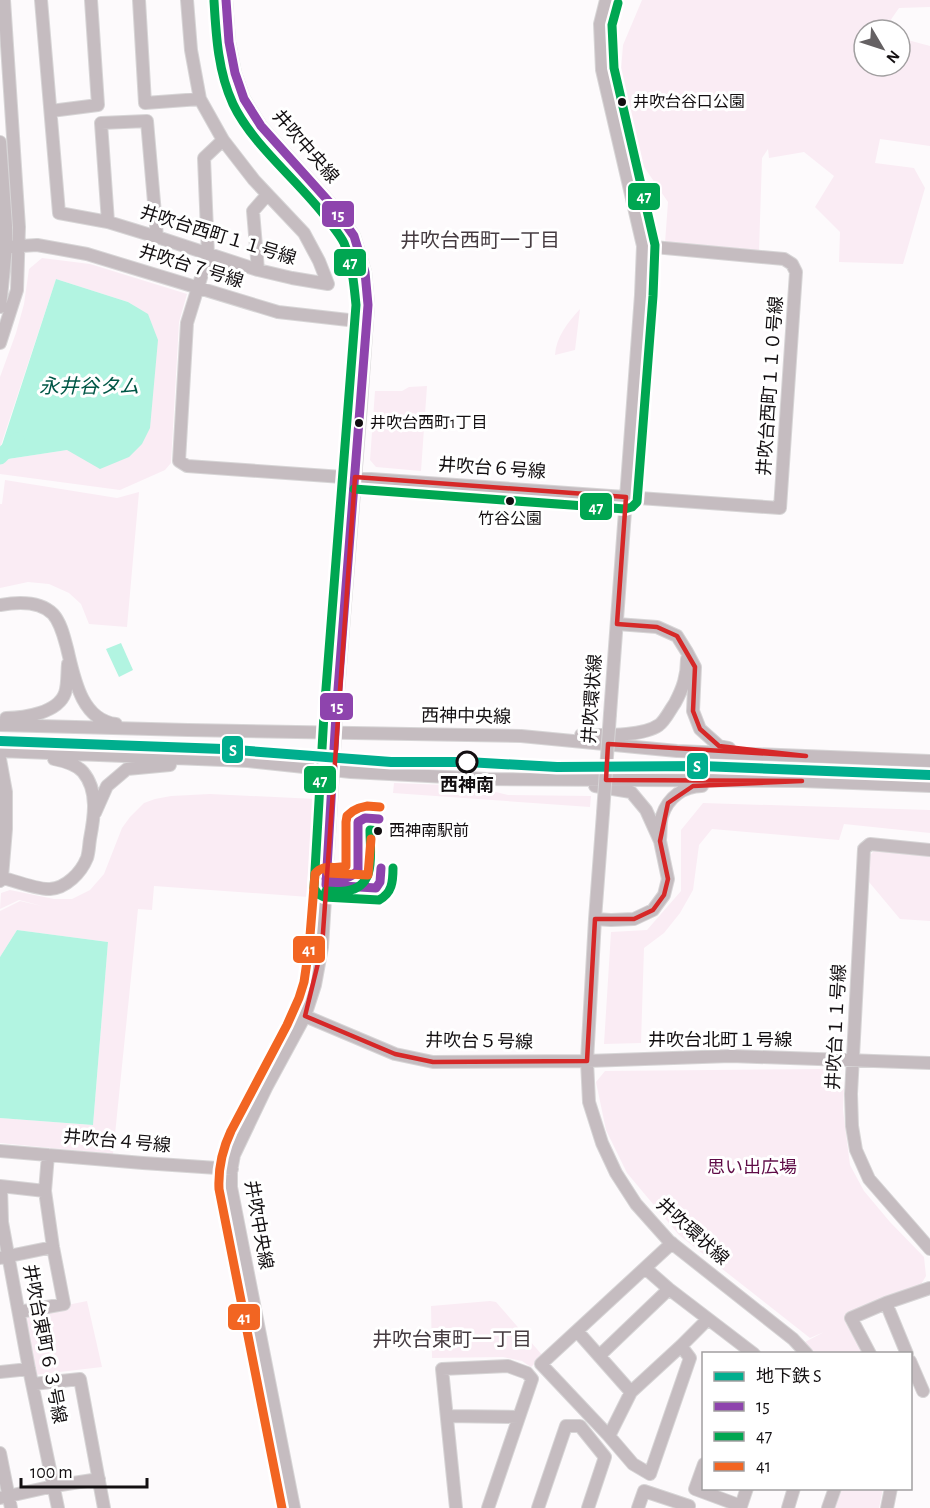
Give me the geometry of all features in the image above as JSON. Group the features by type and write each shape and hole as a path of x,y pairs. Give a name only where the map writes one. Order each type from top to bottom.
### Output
{"street":[{"path":"0,307 12,246 20,227 4,0"},
{"name":"井吹台西町１１号線","path":"41,0 59,213 108,222 258,270 328,284 304,233 254,180 223,140 200,99 191,50 187,0"},
{"path":"51,111 98,105 91,0"},
{"path":"139,0 145,103 200,99"},
{"name":"井吹中央線","path":"226,0 229,42 235,73 244,99 261,126 331,204 354,236 365,272 368,305 336,715 322,947 315,985 305,1016 245,1131 234,1155 232,1169 231,1188 294,1508"},
{"name":"井吹環状線","path":"606,0 600,24 602,70 644,246 595,919 587,1061 589,1102 602,1143 616,1173 636,1204 672,1243 793,1339 806,1352"},
{"path":"108,222 100,123 147,121 157,237"},
{"path":"198,287 208,255 204,158 223,140"},
{"path":"0,142 6,226 12,246 17,290 0,343"},
{"path":"258,270 253,211 267,195"},
{"name":"井吹台７号線","path":"12,246 37,245 87,254 278,312 366,322"},
{"name":"井吹台西町１１０号線","path":"626,497 780,508 793,338 796,272 792,264 784,259 644,246"},
{"name":"井吹台６号線","path":"198,287 187,323 179,461 186,466 626,497"},
{"path":"0,604 11,602 35,604 52,614 62,629 79,693 89,711 106,723 159,730"},
{"path":"617,624 657,627 676,636 695,667 693,711 700,729 719,746 806,756"},
{"path":"521,736 636,734 659,725 682,690 687,672 687,652"},
{"path":"0,718 21,718 45,711 58,703 65,694 69,657"},
{"name":"西神中央線","path":"0,725 521,736 677,750 930,761"},
{"path":"0,751 248,761 351,772 486,779 802,781 930,786"},
{"path":"0,759 6,792 6,830 1,878 49,890 64,885 77,874 87,858 94,814 92,790 82,772 66,761 27,752"},
{"path":"94,814 107,786 127,769 159,765 248,761"},
{"path":"486,779 532,784 588,785 631,792 646,810 660,841 668,879 664,895 653,910 634,919 595,919"},
{"path":"660,841 662,816 677,792 693,786 802,781"},
{"name":"井吹台１１号線","path":"930,850 870,844 864,849 851,1094 856,1150 869,1179 930,1249"},
{"name":"井吹台５号線","path":"305,1016 394,1054 433,1062 587,1061"},
{"name":"井吹台北町１号線","path":"587,1061 728,1056 930,1063"},
{"name":"井吹台４号線","path":"0,1151 232,1169"},
{"path":"19,1312 64,1304 52,1247 45,1191 48,1155"},
{"path":"0,1186 45,1191"},
{"name":"井吹台東町６３号線","path":"0,1186 4,1257 19,1312 58,1508"},
{"path":"672,1243 541,1364 633,1464 650,1474 690,1358 681,1346"},
{"path":"4,1257 52,1247"},
{"path":"645,1268 753,1352"},
{"path":"599,1356 669,1289"},
{"path":"869,1352 851,1318 886,1303 929,1292"},
{"path":"886,1303 907,1352"},
{"path":"609,1436 631,1392 708,1319"},
{"path":"577,1331 631,1392"},
{"path":"912,1365 927,1391 912,1394"},
{"path":"456,1508 442,1369 508,1366 527,1373 532,1379 488,1508"},
{"path":"0,1372 30,1369"},
{"path":"33,1384 80,1379 105,1508"},
{"path":"447,1416 519,1418"},
{"path":"538,1508 566,1426 580,1426 605,1457 588,1508"},
{"path":"0,1453 7,1500 54,1486 99,1479"},
{"path":"702,1470 695,1489 741,1506 746,1490"},
{"path":"788,1508 793,1490"},
{"path":"828,1508 834,1490"},
{"path":"887,1508 891,1490"},
{"path":"638,1508 644,1491 689,1506 688,1508"}],"highlighted area":[{"path":"355,477 626,497 617,624 657,627 677,636 695,667 693,711 700,729 719,746 806,756 608,744 606,780 802,781 693,786 668,803 660,841 668,879 664,895 653,910 634,919 595,919 587,1061 433,1062 395,1054 305,1016 322,947"}],"green space":[{"path":"642,0 930,0 930,7 899,8 892,18 852,18 852,78 912,78 912,41 930,46 930,146 880,139 875,163 914,168 925,188 903,264 839,262 840,232 815,207 834,176 804,152 769,158 768,149 762,158 759,251 665,243 668,202 642,164 630,133 620,83 623,45"},
{"path":"42,258 90,264 187,294 179,322 171,463 165,470 120,490 0,474 0,451 8,459 67,450 148,315 128,302 56,279 0,448 0,377 24,304 29,269"},
{"path":"580,309 575,350 555,355 560,336"},
{"path":"427,386 421,471 376,467 370,460 375,391 402,391 409,387"},
{"path":"5,480 117,498 139,492 127,627 89,624 81,604 69,593 49,584 28,582 0,588 0,504 2,504"},
{"path":"394,783 471,786 508,795 591,796 590,807 393,793"},
{"path":"210,794 316,799 309,897 154,886 152,910 138,909 113,1154 0,1143 0,1118 93,1125 108,942 17,930 0,957 0,911 20,901 42,906 19,900 0,909 1,893 10,890 54,899 72,899 90,890 104,874 122,828 144,803 171,796"},
{"path":"703,803 930,810 930,833 844,824 839,840 712,829 699,845 693,890 680,913 664,933 644,948 641,1043 604,1044 611,932 647,930 681,891 681,830"},
{"path":"875,850 930,856 930,921 900,919 869,882 869,856"},
{"name":"思い出広場","path":"823,1069 826,1088 844,1088 843,1110 850,1165 864,1191 924,1257 926,1276 917,1291 845,1322 862,1352 814,1352 805,1342 824,1332 810,1338 679,1235 627,1173 606,1130 596,1082 605,1071"},
{"path":"87,1301 102,1367 34,1375 23,1314"},
{"path":"496,1302 543,1356 531,1367 522,1361 503,1357 432,1358 431,1306"},
{"path":"842,1490 883,1490 879,1508 835,1508"}],"water":[{"name":"永井谷タム","path":"56,279 128,302 148,314 158,340 150,428 142,444 129,457 100,469 67,450 8,459 0,451"},
{"path":"121,643 133,670 119,677 106,649"},
{"path":"17,930 108,942 93,1125 0,1118 0,957"}],"waterway":[{"path":"0,457 17,440"}],"metro line":[{"name":"S","path":"0,741 223,749 391,762 467,762 557,767 701,766 930,775"}],"transit line":[{"name":"15","path":"226,0 229,42 235,73 244,99 261,126 331,204 354,236 365,272 368,305 336,715 326,885 376,888 380,882 381,868"},
{"name":"47","path":"214,1 221,66 233,104 264,149 317,206 341,237 349,258 356,305 324,714 314,888 324,897 379,900 387,894 391,887 393,868"},
{"name":"47","path":"354,489 625,509 637,502 655,245 614,68 612,25 618,3"},
{"name":"41","path":"282,1508 219,1189 220,1166 231,1131 299,998 309,948 315,874 325,868 346,866 347,816 359,808 380,807"},
{"name":"15","path":"326,879 347,878 355,874 358,870 358,822 365,818 379,819"},
{"name":"47","path":"326,891 346,891 363,883 370,868 370,830 378,831"},
{"name":"41","path":"328,873 368,875 371,839"}],"place":[{"name":"井吹台谷口公園","path":"622,102"},
{"name":"井吹台西町1丁目","path":"359,423"},
{"name":"竹谷公園","path":"510,501"},
{"name":"西神南","path":"467,762"},
{"name":"西神南駅前","path":"378,831"}],"district":[{"name":"井吹台西町一丁目","path":"480,241"},
{"name":"井吹台東町一丁目","path":"452,1340"}]}
